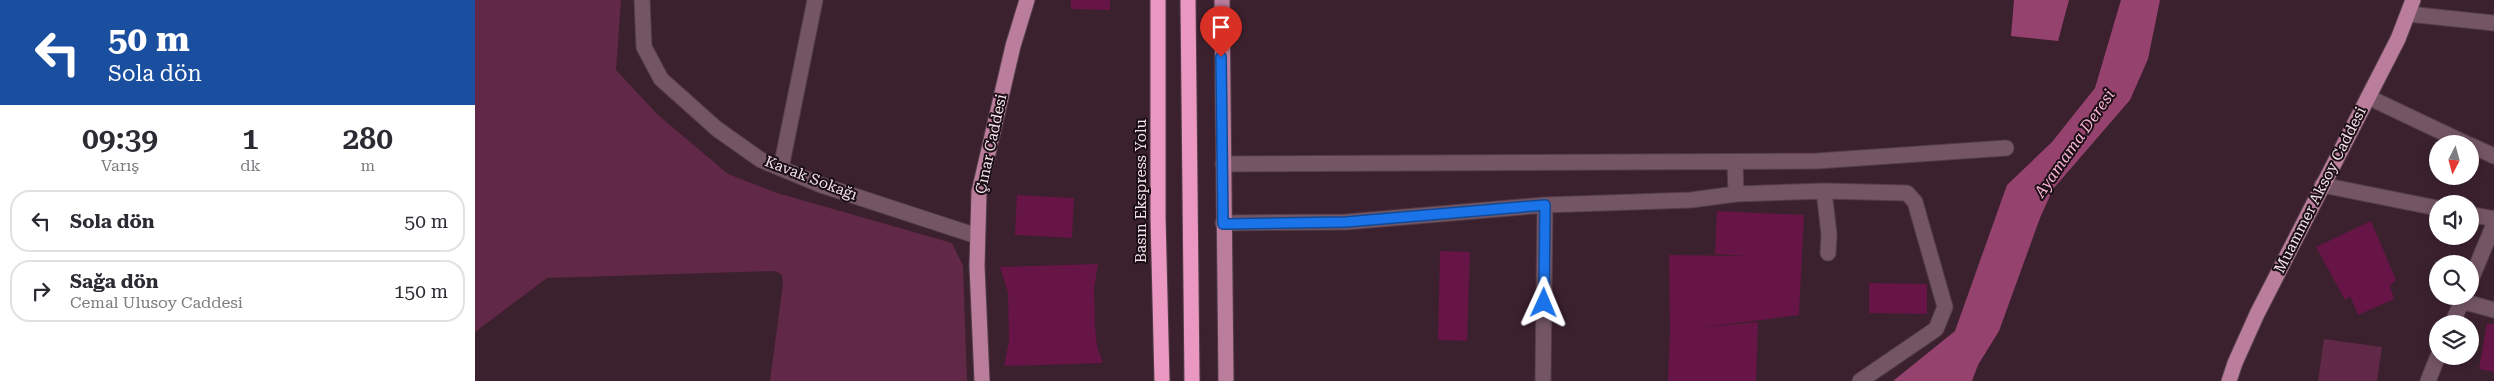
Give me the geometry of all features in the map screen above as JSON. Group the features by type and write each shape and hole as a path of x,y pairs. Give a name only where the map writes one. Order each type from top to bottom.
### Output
{"highway":[{"name":"Basın Ekspress Yolu","path":"1158,0 1158,217 1162,381"},
{"path":"1188,0 1191,381"}],"main road":[{"name":"Çınar Caddesi","path":"982,381 977,236 979,192 1013,46 1027,0"},
{"path":"1222,0 1226,381"},
{"name":"Muammer Aksoy Caddesi","path":"2229,381 2257,314 2398,39 2411,7"}],"street":[{"name":"Kavak Sokağı","path":"642,0 644,47 661,79 717,129 761,160 821,185 977,236"},
{"path":"781,168 815,0"},
{"path":"2411,7 2494,23"},
{"path":"2368,97 2450,135"},
{"path":"1223,164 1817,161 2006,148"},
{"path":"2479,149 2494,156"},
{"path":"1735,162 1736,194"},
{"path":"2322,185 2429,206"},
{"path":"1824,191 1829,234 1828,253"},
{"path":"1223,224 1346,222 1545,205 1691,200 1736,194 1824,191 1907,193 1915,202 1945,307 1937,329 1859,381"},
{"path":"1543,381 1545,205"},
{"path":"2479,216 2494,219"},
{"path":"2479,260 2494,224"},
{"path":"2479,305 2494,310"},
{"path":"2428,381 2435,365"}],"shaded area":[{"path":"475,0 621,0 616,70 657,114 728,174 777,193 952,243 963,266 967,381 770,381 783,284 782,275 775,271 547,278 475,332"},
{"path":"2324,339 2382,347 2377,381 2318,381"}],"water":[{"path":"2014,0 2069,0 2058,41 2011,36"},
{"name":"Ayamama Deresi","path":"2121,0 2160,0 2148,59 2130,100 2053,189 2040,218 1999,331 1978,365 1972,381 1893,381 1955,331 2007,185 2052,142 2095,88"}],"building":[{"path":"1071,0 1110,0 1110,10 1071,9"},
{"path":"1017,195 1074,198 1072,238 1015,235"},
{"path":"1717,211 1804,215 1799,315 1699,328 1758,322 1756,381 1668,381 1670,332 1669,255 1748,256 1715,254"},
{"path":"2371,221 2396,280 2390,286 2394,299 2358,315 2350,296 2345,300 2316,247"},
{"path":"1440,251 1470,252 1467,341 1438,340"},
{"path":"1098,264 1094,288 1095,327 1097,346 1103,363 1004,366 1009,341 1008,293 1000,267"},
{"path":"1869,283 1927,284 1927,314 1869,313"},
{"path":"2487,323 2494,325 2494,372 2479,369"}],"route":[{"path":"1221,57 1223,224 1346,222 1545,205 1544,303"}]}
